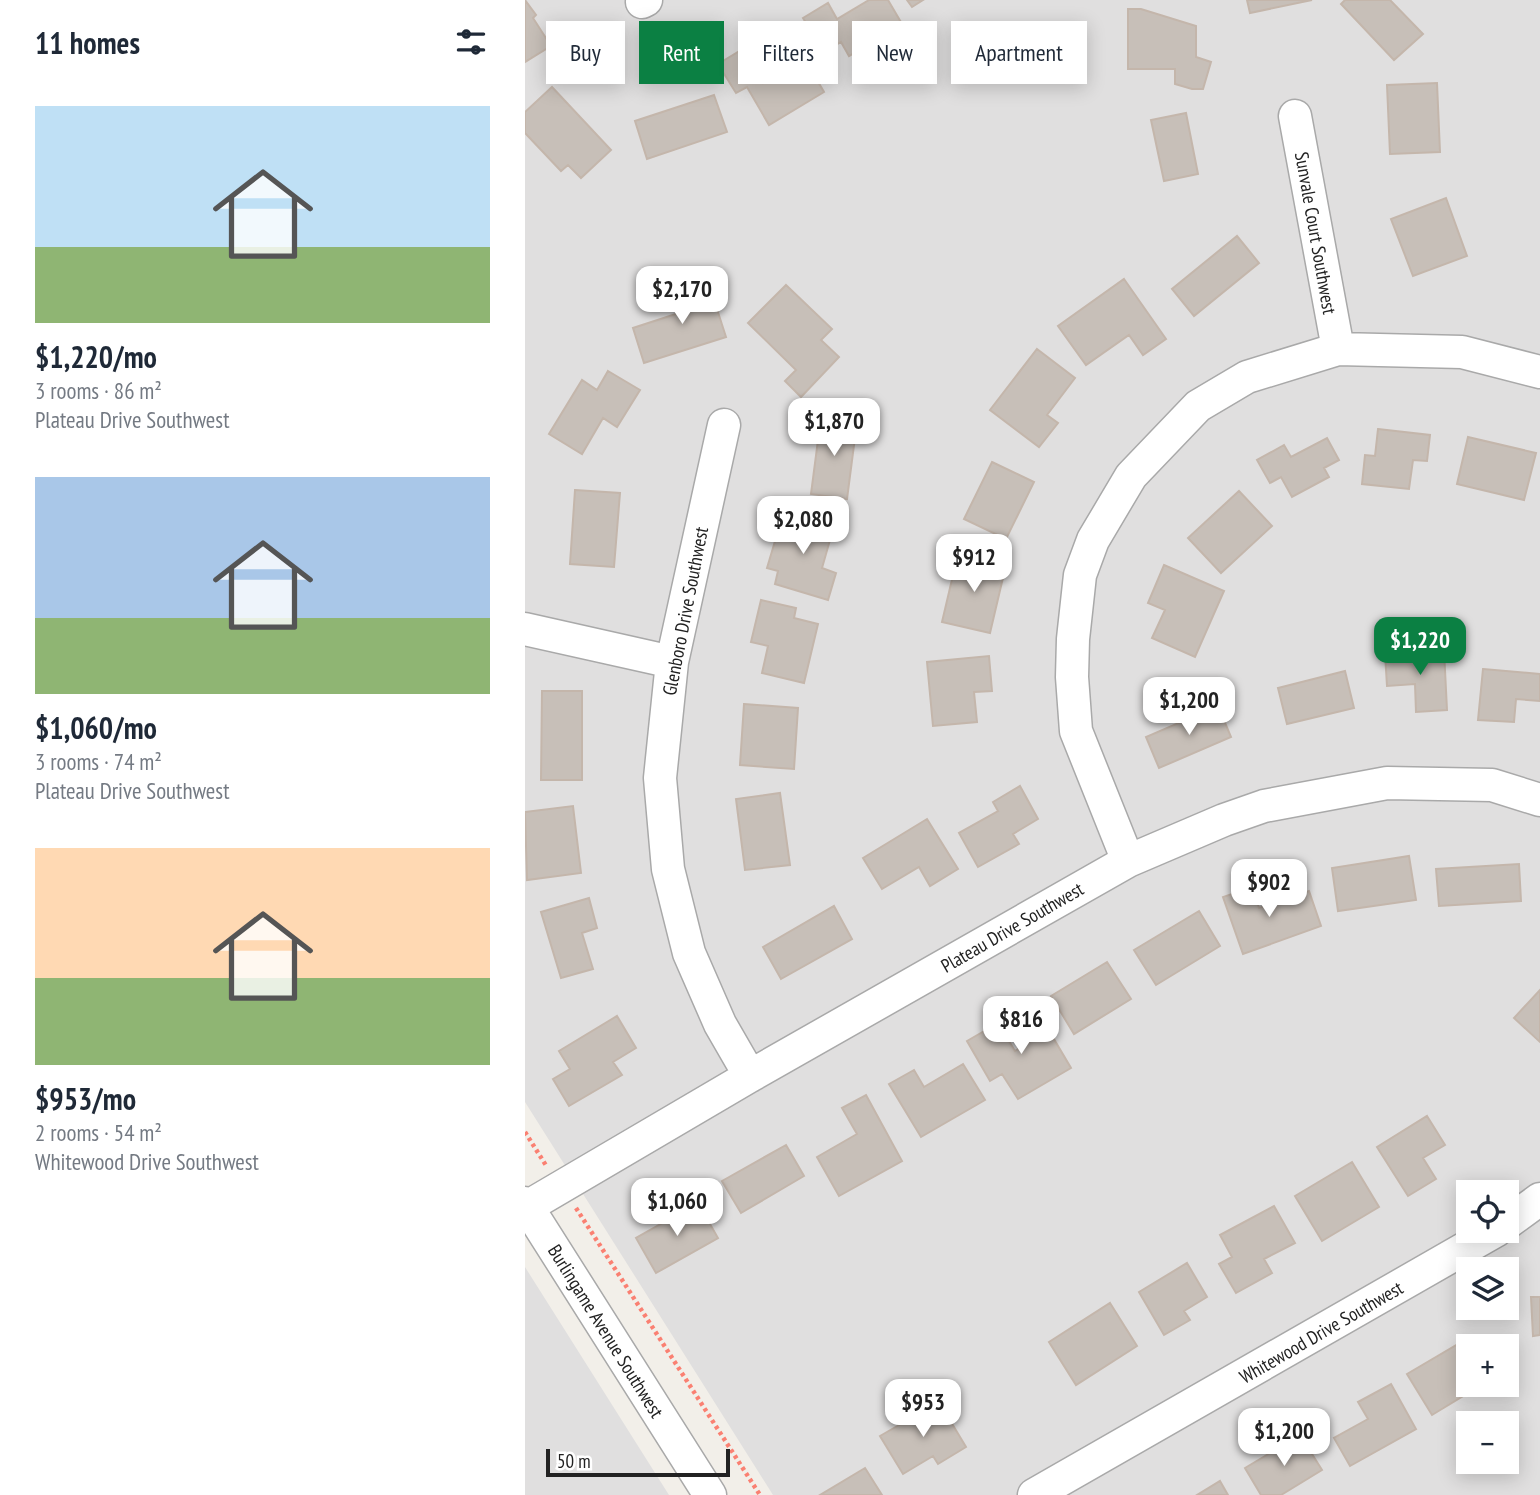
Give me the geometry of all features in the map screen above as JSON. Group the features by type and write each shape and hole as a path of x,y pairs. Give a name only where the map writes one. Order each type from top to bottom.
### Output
{"street":[{"name":"Sunvale Court Southwest","path":"1295,116 1338,349"},
{"path":"1128,861 1076,731 1072,677 1080,575 1093,540 1131,476 1198,406 1247,377 1338,349 1462,352 1540,372"},
{"name":"Glenboro Drive Southwest","path":"725,425 672,662 660,778 668,869 688,953 720,1024 750,1076"},
{"path":"525,629 672,662"},
{"name":"Plateau Drive Southwest","path":"526,1205 1128,861 1224,820 1264,806 1387,783 1492,785 1540,800"},
{"path":"1519,1214 1540,1199"},
{"name":"Burlingame Avenue Southwest","path":"526,1205 710,1495"},
{"name":"Whitewood Drive Southwest","path":"1034,1495 1474,1243"}],"path":[{"path":"525,1132 760,1495"}],"shaded area":[{"path":"525,0 1540,0 1540,1495 773,1495 525,1102"},
{"path":"525,1267 669,1495 525,1495"}],"building":[{"path":"525,0 536,15 533,18 546,38 546,49 525,62"},
{"path":"869,0 888,0 900,21 852,21 852,54 849,56 841,42 838,44 838,21 805,21 803,18 828,3 837,19"},
{"path":"907,0 923,0 912,7"},
{"path":"1247,0 1312,0 1250,13"},
{"path":"1345,0 1390,0 1423,34 1394,60 1341,4"},
{"path":"1128,9 1141,9 1196,26 1196,57 1211,62 1203,89 1175,84 1175,69 1128,69"},
{"path":"738,52 738,84 819,84 824,92 769,125 747,87 736,93 724,74 724,60"},
{"path":"1437,83 1440,152 1390,154 1387,85"},
{"path":"552,87 611,150 581,178 568,165 561,171 525,133 525,112"},
{"path":"714,95 727,132 647,159 635,121"},
{"path":"1186,113 1198,174 1164,181 1151,120"},
{"path":"1446,198 1467,256 1413,276 1391,219"},
{"path":"1237,236 1259,263 1194,316 1172,289"},
{"path":"1124,279 1166,339 1143,355 1129,335 1086,365 1058,326"},
{"path":"709,284 726,337 644,363 633,328 679,313 673,295"},
{"path":"786,285 832,329 821,340 839,357 801,397 785,381 796,370 748,323"},
{"path":"1037,349 1075,378 1047,415 1058,423 1039,447 990,410"},
{"path":"608,371 640,390 617,427 603,418 582,454 549,434 582,380 597,390"},
{"path":"821,417 857,422 847,499 811,494"},
{"path":"1378,429 1430,435 1427,461 1413,460 1409,489 1362,484 1365,455 1375,456"},
{"path":"1468,437 1536,453 1524,500 1457,484"},
{"path":"1327,438 1339,460 1324,468 1329,477 1292,497 1281,477 1270,483 1257,460 1284,445 1291,457"},
{"path":"992,462 1034,482 1006,539 964,519"},
{"path":"575,490 620,493 614,567 570,564"},
{"path":"1239,491 1272,526 1221,573 1188,538"},
{"path":"784,511 834,526 822,568 836,573 828,600 775,584 778,571 767,568"},
{"path":"958,554 1006,565 990,633 942,622"},
{"path":"1164,565 1224,591 1195,657 1152,638 1165,610 1148,603"},
{"path":"761,600 796,608 794,618 818,624 804,683 762,673 768,646 751,642"},
{"path":"1444,650 1447,710 1416,712 1415,684 1387,686 1385,653"},
{"path":"989,656 992,691 974,692 977,722 933,726 927,662"},
{"path":"1483,669 1540,674 1540,701 1516,699 1514,722 1478,720"},
{"path":"1345,671 1354,708 1287,724 1278,688"},
{"path":"542,691 582,691 582,780 541,780"},
{"path":"744,704 798,708 794,769 740,765"},
{"path":"1218,706 1231,737 1159,768 1146,737"},
{"path":"1020,786 1038,819 1013,834 1019,844 978,867 959,833 998,811 993,802"},
{"path":"780,793 790,865 745,870 736,799"},
{"path":"573,806 581,873 527,880 525,812"},
{"path":"927,819 958,869 930,886 919,867 882,889 863,858"},
{"path":"1409,856 1416,900 1338,911 1332,868"},
{"path":"1519,864 1521,901 1439,906 1436,869"},
{"path":"1252,887 1259,908 1309,891 1321,926 1243,954 1223,897"},
{"path":"589,898 597,928 582,933 593,969 561,978 541,912"},
{"path":"834,906 852,939 781,979 763,947"},
{"path":"1199,911 1220,946 1156,985 1134,950"},
{"path":"1107,962 1131,999 1074,1034 1051,996"},
{"path":"1540,990 1540,1042 1514,1018"},
{"path":"1038,1012 1071,1068 1018,1099 1002,1074 990,1081 967,1041 998,1023 1015,1051 1029,1042 1018,1023"},
{"path":"617,1016 636,1048 613,1062 622,1075 569,1106 553,1079 570,1069 559,1051"},
{"path":"963,1064 985,1100 921,1137 889,1084 914,1070 924,1087"},
{"path":"866,1095 902,1161 839,1196 817,1157 857,1134 842,1108"},
{"path":"1427,1116 1445,1145 1423,1158 1436,1179 1408,1196 1377,1147"},
{"path":"786,1145 804,1176 741,1213 722,1181"},
{"path":"1352,1162 1379,1207 1322,1241 1295,1196"},
{"path":"698,1203 718,1238 656,1273 636,1238"},
{"path":"1274,1206 1295,1243 1264,1259 1272,1273 1236,1293 1219,1264 1232,1257 1220,1235"},
{"path":"1187,1263 1207,1297 1184,1311 1190,1320 1164,1335 1139,1292"},
{"path":"1531,1297 1540,1297 1540,1335 1533,1336"},
{"path":"1110,1303 1137,1346 1076,1385 1049,1342"},
{"path":"1456,1345 1456,1397 1462,1397 1432,1415 1407,1374"},
{"path":"1391,1384 1416,1429 1350,1466 1334,1438 1368,1419 1358,1402"},
{"path":"939,1402 966,1447 938,1464 933,1456 903,1474 880,1436"},
{"path":"1300,1435 1322,1470 1281,1495 1261,1495 1245,1468"},
{"path":"865,1468 882,1495 820,1495"},
{"path":"1220,1481 1228,1495 1197,1495"}]}
